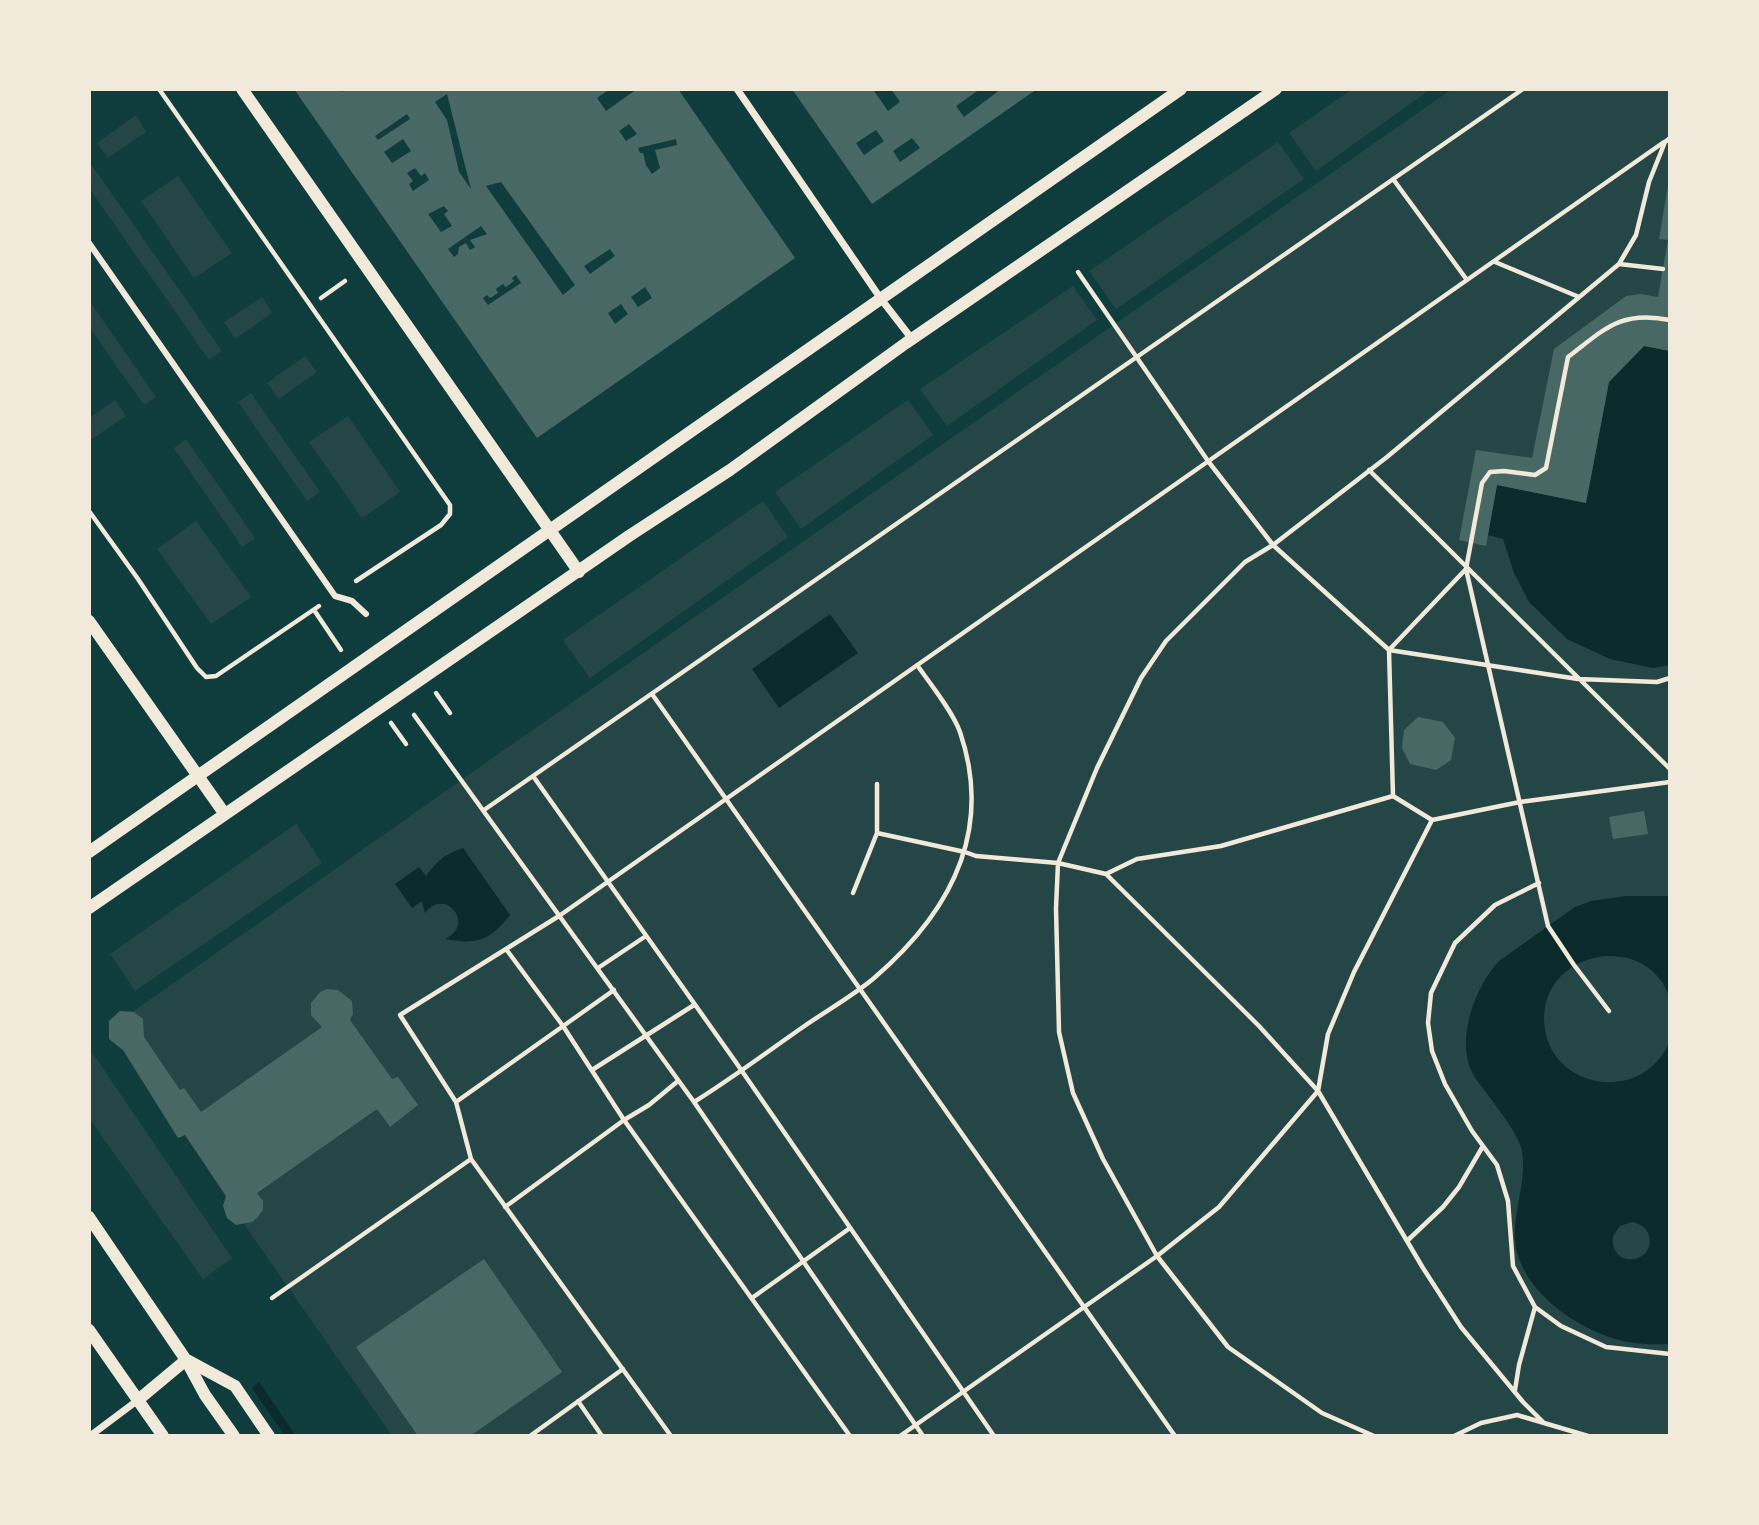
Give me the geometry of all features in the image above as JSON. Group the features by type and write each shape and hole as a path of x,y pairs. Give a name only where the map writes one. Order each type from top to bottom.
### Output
{"street":[{"path":"242,89 579,572"},
{"path":"737,89 881,299 912,339"},
{"path":"89,852 1181,89"},
{"path":"89,908 224,813 730,470 912,339 1276,89"},
{"path":"89,243 335,596 352,601 366,614"},
{"path":"89,621 224,813"},
{"path":"89,1217 234,1436"},
{"path":"89,1330 163,1436"},
{"path":"90,1436 186,1360"},
{"path":"186,1360 235,1386 270,1436"}],"path":[{"path":"159,89 450,505 450,514 441,524 357,581"},
{"path":"484,810 1523,89"},
{"path":"671,1436 471,1159 456,1102 400,1015 559,916 1667,140"},
{"path":"1374,1436 1322,1413 1228,1347 1157,1256 1103,1159 1073,1093 1059,1032 1056,908 1058,863 1103,757 1141,678 1166,641 1245,562 1273,545 1369,470 1619,264 1636,235 1649,182 1667,140"},
{"path":"1394,179 1467,280"},
{"path":"1494,261 1579,298"},
{"path":"1619,264 1663,269"},
{"path":"1078,272 1208,461 1273,545 1389,650 1578,679 1657,682 1670,678"},
{"path":"320,298 345,281"},
{"path":"1609,1011 1548,926 1466,569 1482,483 1490,472 1535,475 1546,468 1569,357 1610,324 1636,317 1670,320"},
{"path":"1369,470 1670,769"},
{"path":"89,511 197,668 206,677 216,676 314,610 345,656"},
{"path":"1393,796 1389,650 1466,569"},
{"path":"694,1102 860,988 914,940 946,894 965,852 972,780 959,729 916,665"},
{"path":"652,694 724,800 860,988 1175,1436"},
{"path":"441,700 450,713"},
{"path":"414,715 694,1102 922,1436"},
{"path":"398,733 406,744"},
{"path":"533,776 741,1070 993,1436"},
{"path":"1106,874 1137,859 1221,846 1393,796 1432,820 1520,802 1670,782"},
{"path":"853,893 877,833 877,784"},
{"path":"900,1436 1157,1256 1219,1207 1318,1091 1328,1034 1354,972 1432,820"},
{"path":"877,833 976,856 1058,863 1106,874 1259,1026 1318,1091 1461,1327 1544,1423"},
{"path":"1539,883 1495,905 1455,943 1431,993 1428,1023 1433,1051 1445,1084 1497,1165 1508,1201 1513,1266 1535,1307 1561,1326 1606,1346 1670,1354"},
{"path":"598,968 646,936"},
{"path":"506,949 563,1026 624,1120 850,1436"},
{"path":"456,1102 614,990"},
{"path":"592,1070 694,1005"},
{"path":"505,1207 624,1120 649,1105 678,1081"},
{"path":"1408,1241 1443,1207 1459,1187 1483,1145"},
{"path":"272,1298 471,1159"},
{"path":"752,1298 850,1228"},
{"path":"1515,1391 1519,1365 1535,1307"},
{"path":"530,1436 623,1369"},
{"path":"578,1401 602,1436"},
{"path":"1454,1436 1481,1423 1517,1415 1588,1436"}],"shaded area":[{"path":"1352,89 1431,89 1316,171 1289,133"},
{"path":"1452,89 1670,89 1670,1436 392,1436 185,1135 178,1138 123,1050 109,1039 109,1021 120,1011 134,1011"},
{"path":"136,115 146,132 108,158 97,143"},
{"path":"1278,142 1304,179 1116,309 1089,271"},
{"path":"89,161 222,351 209,360 89,188"},
{"path":"178,176 232,253 194,278 141,201"},
{"path":"1073,286 1097,320 947,426 920,389"},
{"path":"262,297 272,313 235,339 224,322"},
{"path":"89,300 156,397 144,405 89,327"},
{"path":"1644,346 1670,351 1670,665 1653,668 1610,659 1567,639 1529,602 1514,573 1503,539 1488,535 1497,485 1586,503 1609,382"},
{"path":"305,356 317,372 279,399 267,383"},
{"path":"251,393 320,492 307,501 238,402"},
{"path":"115,400 126,416 89,441 89,418"},
{"path":"908,400 933,435 801,529 775,492"},
{"path":"348,416 400,492 362,518 309,442"},
{"path":"186,439 255,538 242,547 174,448"},
{"path":"763,501 788,537 590,678 563,640"},
{"path":"196,521 251,597 211,624 157,549"},
{"path":"830,614 858,653 779,708 752,669"},
{"path":"296,824 322,863 135,991 110,954"},
{"path":"463,848 510,915 496,931 474,941 445,939 454,933 458,926 454,911 441,904 433,906 425,913 422,901 412,908 395,884 419,867 426,876 442,859"},
{"path":"1626,896 1670,896 1670,999 1659,977 1641,963 1621,957 1599,957 1578,964 1561,976 1549,995 1544,1019 1549,1043 1560,1062 1577,1075 1598,1081 1619,1082 1639,1075 1657,1061 1670,1040 1670,1344 1633,1343 1596,1332 1564,1314 1537,1289 1526,1274 1515,1241 1523,1174 1522,1151 1509,1124 1476,1079 1466,1050 1475,1001 1499,961 1575,907 1591,901","holes":["1632,1222 1643,1226 1649,1236 1646,1253 1632,1259 1618,1254 1613,1236 1620,1226"]},
{"path":"89,1048 232,1258 203,1279 89,1118"},
{"path":"259,1382 296,1436 285,1436 252,1388"}],"building":[{"path":"294,89 341,89 342,92 346,89 610,89 597,98 606,111 637,89 678,89 795,258 537,438","holes":["447,94 471,189 459,172 447,120 435,102","407,114 410,119 378,140 375,136","629,124 637,134 626,141 619,131","403,139 411,151 392,163 384,152","676,139 677,145 655,150 660,168 652,174 643,153 640,153 638,148","415,168 421,176 425,173 429,180 413,191 409,184 413,181 407,173","501,182 575,285 563,295 486,186","444,206 448,211 444,214 452,226 441,232 428,214","481,226 487,234 470,240 475,247 470,250 466,243 459,247 458,254 454,257 448,249","610,249 615,256 590,274 584,266","516,275 521,283 488,305 483,298 487,295 490,298 498,293 496,289 503,284 506,287 514,281 512,278","645,287 652,298 638,307 631,297","621,304 628,314 615,324 608,313"]},
{"path":"792,89 877,89 874,91 888,111 900,102 891,89 980,89 956,106 964,117 1001,89 1037,89 872,204","holes":["876,130 884,141 864,155 856,143","912,138 920,148 900,162 893,151"]},
{"path":"1668,185 1670,351 1644,346 1609,382 1586,503 1497,485 1486,546 1459,540 1476,450 1532,458 1554,349 1626,296 1641,294 1658,297 1668,240 1659,239"},
{"path":"1418,717 1443,722 1455,738 1451,760 1436,770 1410,764 1402,748 1404,730"},
{"path":"1644,811 1648,834 1613,839 1609,817"},
{"path":"327,989 338,990 352,1001 353,1014 350,1020 392,1079 398,1077 418,1105 390,1127 377,1109 257,1193 263,1201 263,1210 252,1222 236,1225 227,1218 223,1206 226,1196 185,1135 178,1138 123,1050 109,1039 109,1021 120,1011 134,1012 143,1019 144,1037 180,1090 184,1088 201,1112 322,1027 311,1015 311,1003 320,992"},
{"path":"484,1259 562,1372 470,1436 418,1436 356,1347"}]}
